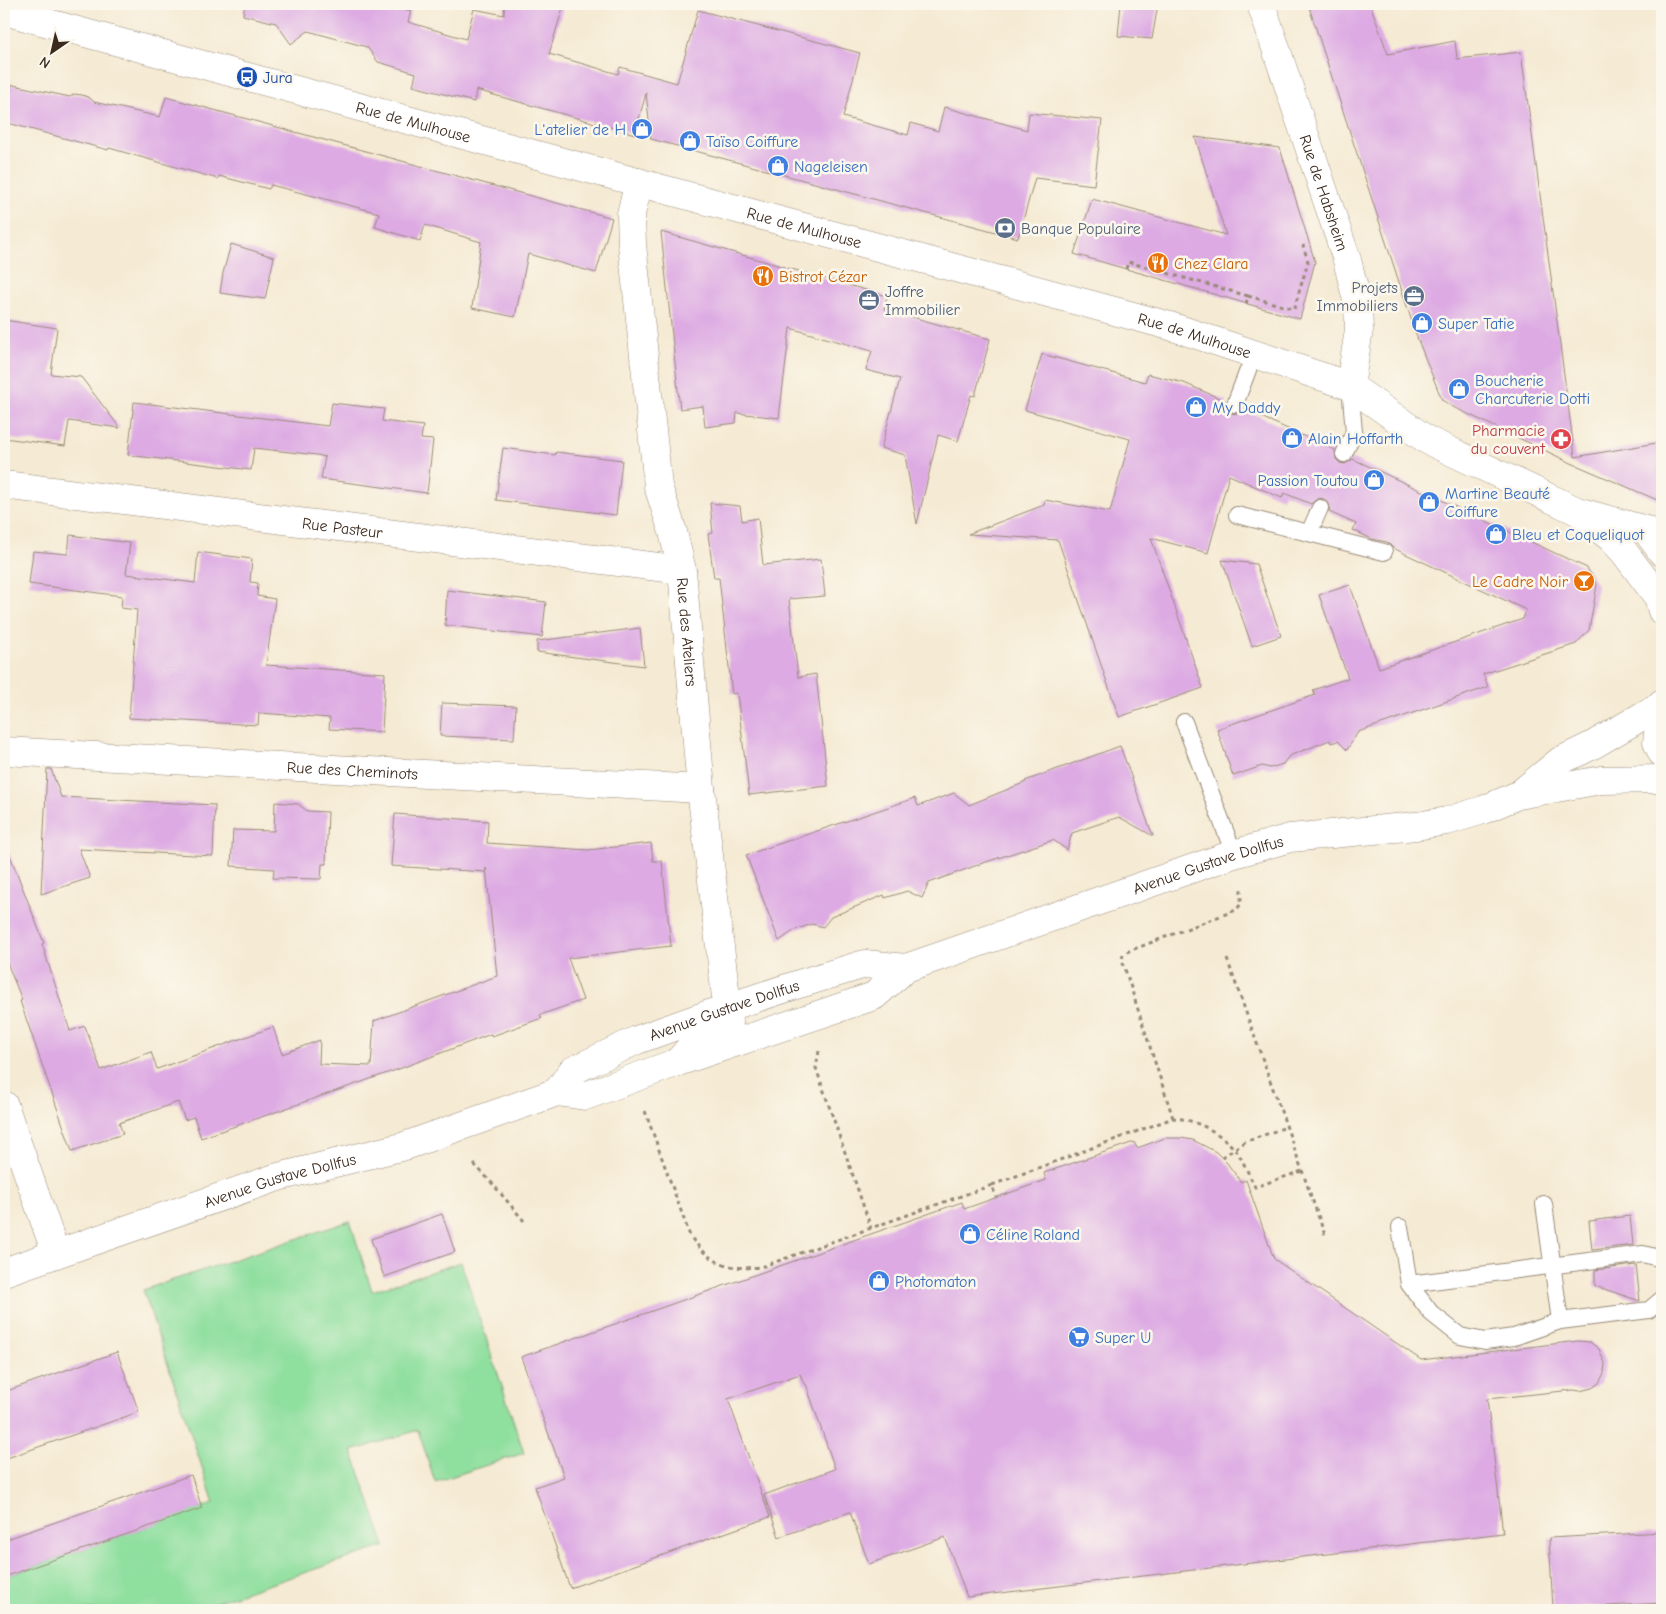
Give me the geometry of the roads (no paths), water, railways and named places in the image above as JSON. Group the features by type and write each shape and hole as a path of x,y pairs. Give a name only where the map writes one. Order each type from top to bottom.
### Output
{"street":[{"name":"Rue de Habsheim","path":"1260,4 1347,260 1358,304 1359,330 1350,386"},
{"name":"Rue de Mulhouse","path":"4,11 1170,326 1350,386 1427,440 1577,511 1654,530 1662,552"},
{"name":"Rue des Ateliers","path":"639,182 631,214 632,244 658,486 673,532 682,570 701,789 729,1022 694,1043 678,1062"},
{"name":"Rue Pasteur","path":"4,484 682,570"},
{"name":"Rue de Mulhouse","path":"1577,511 1611,538 1624,552 1658,597 1662,612"},
{"path":"1662,704 1657,742 1662,753"},
{"name":"Avenue Gustave Dollfus","path":"1518,796 1560,761 1593,745 1662,704"},
{"name":"Rue des Cheminots","path":"4,751 701,789"},
{"name":"Avenue Gustave Dollfus","path":"4,1272 278,1177 405,1146 557,1092 585,1096 678,1062 874,996 906,968 1234,854 1290,838 1416,826 1447,821 1483,810 1518,796 1601,780 1662,779"},
{"name":"Avenue Gustave Dollfus","path":"557,1092 572,1071 637,1040 726,1008 864,964 906,968"},
{"path":"4,1105 56,1254"}],"lane":[{"path":"1235,404 1248,370"},
{"path":"1344,454 1354,432 1350,386"},
{"path":"1309,533 1320,508"},
{"path":"1237,515 1384,552"},
{"path":"1184,722 1234,854"},
{"path":"1544,1204 1560,1321"},
{"path":"1400,1227 1409,1284 1431,1313 1460,1336 1484,1341 1514,1337 1560,1321 1649,1310 1662,1299"},
{"path":"1409,1284 1643,1254 1662,1259"}],"place":[{"name":"Jura","path":"247,77"},
{"name":"L'atelier de H","path":"642,129"},
{"name":"Taïso Coiffure","path":"690,141"},
{"name":"Nageleisen","path":"778,166"},
{"name":"Banque Populaire","path":"1005,228"},
{"name":"Chez Clara","path":"1158,263"},
{"name":"Bistrot Cézar","path":"763,276"},
{"name":"Projets Immobiliers","path":"1414,296"},
{"name":"Joffre Immobilier","path":"869,300"},
{"name":"Super Tatie","path":"1422,323"},
{"name":"Boucherie Charcuterie Dotti","path":"1459,389"},
{"name":"My Daddy","path":"1196,407"},
{"name":"Alain Hoffarth","path":"1292,438"},
{"name":"Pharmacie du couvent","path":"1561,439"},
{"name":"Passion Toutou","path":"1374,480"},
{"name":"Martine Beauté Coiffure","path":"1429,502"},
{"name":"Bleu et Coqueliquot","path":"1496,534"},
{"name":"Le Cadre Noir","path":"1584,581"},
{"name":"Céline Roland","path":"970,1234"},
{"name":"Photomaton","path":"879,1281"},
{"name":"Super U","path":"1079,1337"}]}
